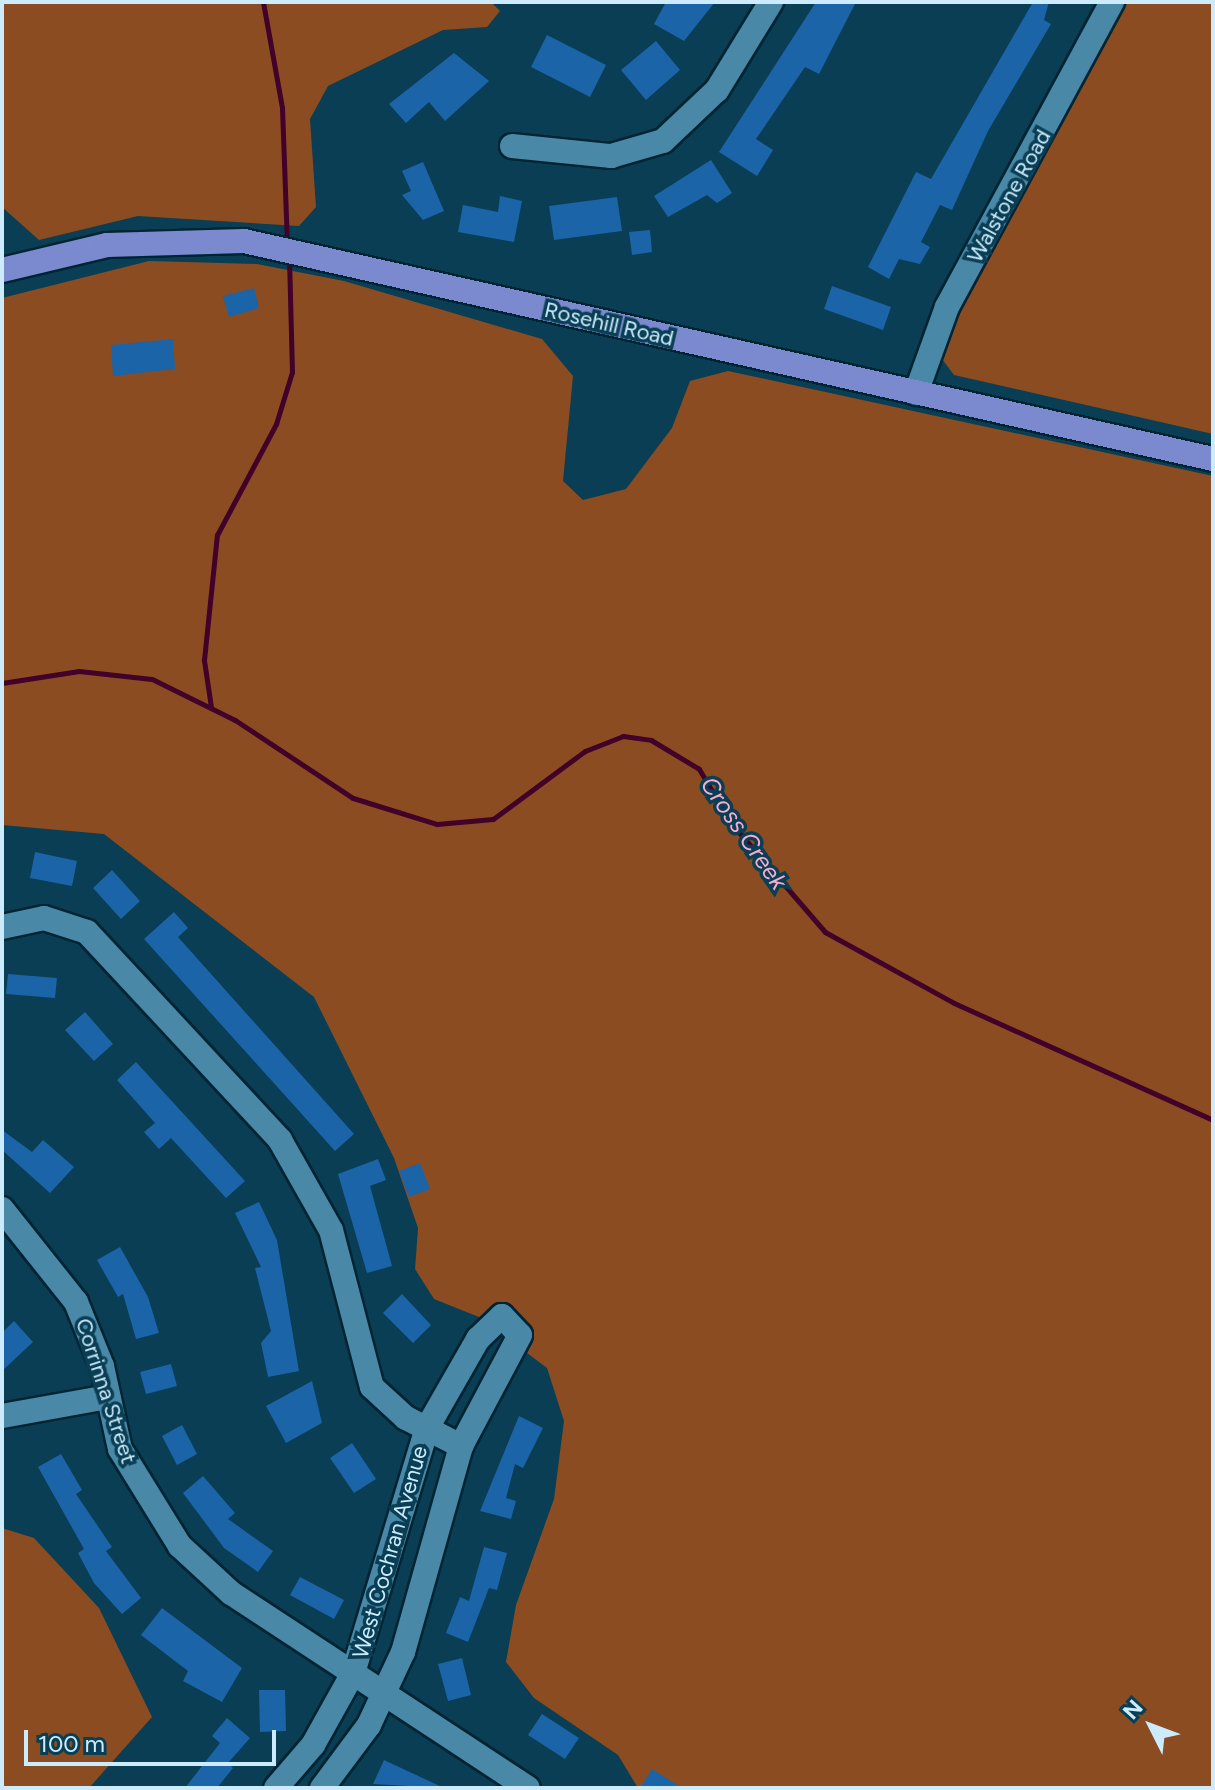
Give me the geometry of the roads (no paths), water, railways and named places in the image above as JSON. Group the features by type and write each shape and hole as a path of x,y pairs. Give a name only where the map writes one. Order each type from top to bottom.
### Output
{"main road":[{"name":"Rosehill Road","path":"2,270 107,245 244,241 1213,459"}],"street":[{"path":"512,146 611,156 663,141 717,90 771,2"},
{"name":"Walstone Road","path":"916,393 947,307 1112,2"},
{"path":"2,927 44,918 87,932 280,1140 331,1230 362,1366 387,1404 461,1446"},
{"name":"Corrinna Street","path":"2,1209 76,1302 108,1397 120,1449 180,1546 231,1593 528,1788"},
{"name":"West Cochran Avenue","path":"276,1788 313,1745 353,1673 427,1428 485,1331 502,1316 516,1322 520,1335 461,1446 403,1652 383,1693 322,1788"},
{"path":"2,1416 108,1397"}],"waterway":[{"path":"263,2 282,108 287,243"},
{"path":"211,707 204,660 217,535 276,424 292,372 289,257"},
{"name":"Cross Creek","path":"2,683 79,671 152,679 235,720 353,798 437,824 493,819 585,751 623,736 651,740 699,769 731,823 825,932 954,1003 1213,1120"}]}
